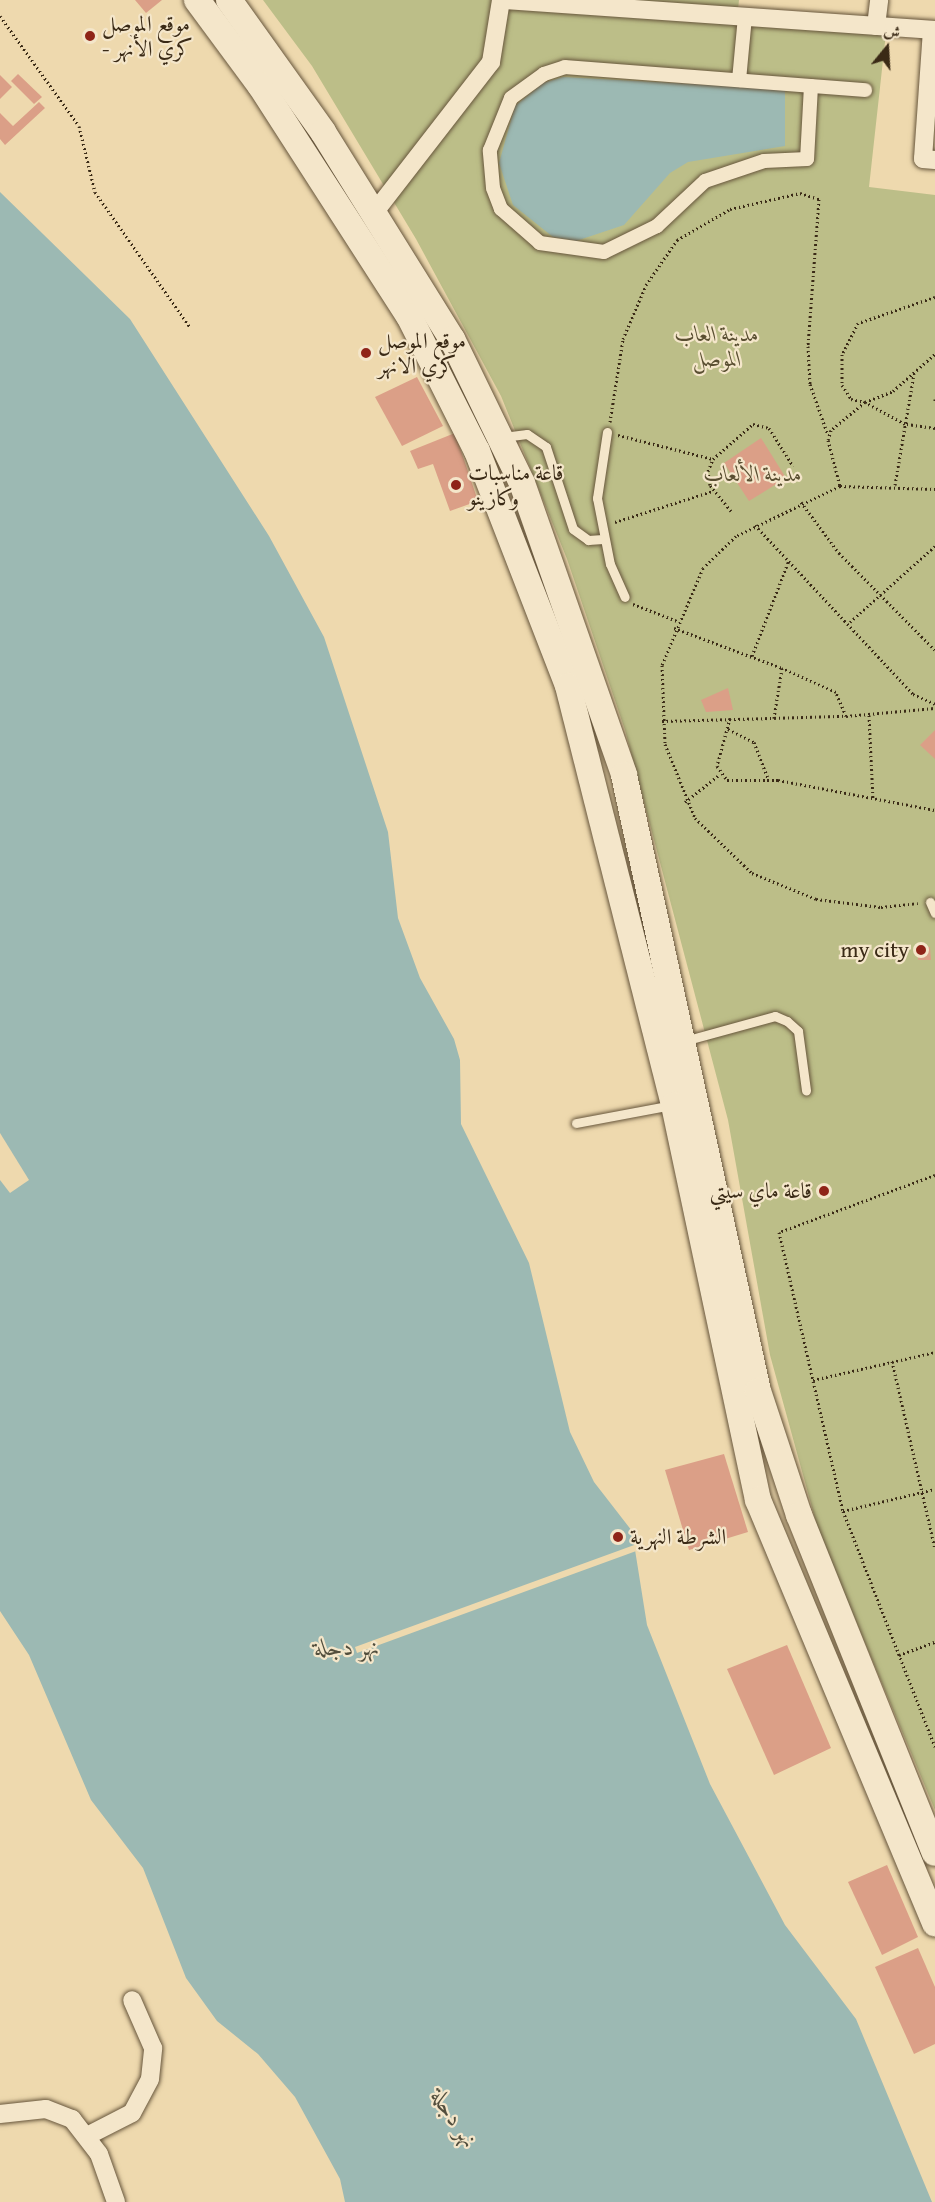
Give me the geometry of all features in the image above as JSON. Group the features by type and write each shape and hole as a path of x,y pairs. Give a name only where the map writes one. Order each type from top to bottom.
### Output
{"main road":[{"path":"197,0 260,85 409,316 477,451 568,686 621,887 674,1105 758,1500 935,1924"},
{"path":"228,0 374,213 452,339 503,437 624,775 684,1041 758,1390 799,1515 935,1853"},
{"path":"621,887 648,880"}],"street":[{"path":"374,213 491,62 503,0 745,8 876,26 933,30 931,94 923,159 935,160"},
{"path":"876,26 879,0"},
{"path":"740,80 745,8"},
{"path":"811,86 807,159 764,161 705,181 632,242 604,252 568,251 540,243 501,209 491,169 497,123 511,98 544,74 581,67 864,90"},
{"path":"89,2135 132,2113 150,2079 153,2048 132,2000"},
{"path":"0,2114 46,2109 72,2119 89,2135 116,2202"}],"lane":[{"path":"607,432 597,486 603,539 625,597"},
{"path":"503,437 519,433 541,441 555,468 573,529 588,540 603,539"},
{"path":"930,902 935,912"},
{"path":"684,1041 775,1016 787,1021 798,1031 806,1090"},
{"path":"576,1123 674,1105"}],"path":[{"path":"0,16 79,126 95,192 190,327"},
{"path":"713,459 607,432 623,339 646,285 677,240 730,209 800,193 819,199 808,345 810,384 828,435 840,486"},
{"path":"935,297 872,316 848,334 842,385 851,399 865,402 905,424 935,428"},
{"path":"828,435 865,402 894,391 935,354"},
{"path":"895,485 914,372"},
{"path":"731,511 714,491 707,476 713,459 753,424 762,423 793,466"},
{"path":"930,902 850,905 779,886 729,855 686,802 662,721 662,664 677,621 710,557 755,525 840,486 895,485 935,489"},
{"path":"602,526 714,491"},
{"path":"801,502 839,553 935,650"},
{"path":"755,525 849,622 913,694 935,706"},
{"path":"849,622 882,596 935,546"},
{"path":"752,656 789,560"},
{"path":"625,597 677,621"},
{"path":"674,628 752,656 836,692 846,716"},
{"path":"774,718 782,668"},
{"path":"662,721 869,715 935,706"},
{"path":"869,715 873,799"},
{"path":"686,802 719,775 730,718"},
{"path":"727,729 754,742 768,779"},
{"path":"719,775 733,782 768,779 935,810"},
{"path":"935,1175 779,1232 843,1511 935,1747"},
{"path":"813,1380 935,1352"},
{"path":"892,1362 935,1549"},
{"path":"843,1511 935,1489"},
{"path":"898,1655 935,1642"}],"green space":[{"name":"مدينة العاب الموصل","path":"263,0 739,0 737,20 886,33 869,187 935,195 935,1810 819,1533 770,1355 728,1120 625,730 567,559 501,396 416,239 312,66"}],"water":[{"path":"563,77 785,89 785,146 688,162 670,173 624,225 576,241 553,237 513,205 499,163 515,106 543,83"},
{"name":"نهر دجلة","path":"0,192 130,319 269,536 324,637 388,832 398,918 420,978 454,1039 460,1060 461,1124 529,1263 570,1432 594,1482 632,1531 647,1625 710,1784 785,1925 856,2019 932,2202 345,2202 340,2179 295,2097 258,2054 217,2021 186,1978 143,1868 91,1800 29,1655 0,1611"}],"pier":[{"path":"0,1133 29,1180 10,1193 0,1180"},
{"path":"637,1544 639,1550 357,1653 355,1647"}],"building":[{"path":"135,0 162,0 146,13"},
{"path":"18,74 42,97 34,104 11,81"},
{"path":"0,75 12,87 0,99"},
{"path":"39,102 45,108 5,145 0,139 0,113 13,126"},
{"path":"417,377 443,426 402,446 375,397"},
{"name":"قاعة مناسبات وكازينو","path":"455,433 478,501 450,511 433,464 418,469 410,451"},
{"path":"761,438 786,478 749,501 724,463"},
{"path":"728,688 733,710 706,712 701,700"},
{"path":"935,730 935,759 920,745"},
{"path":"918,946 930,947 931,960 918,960"},
{"path":"724,1454 748,1532 689,1550 665,1470"},
{"path":"787,1645 831,1748 774,1775 727,1669"},
{"path":"887,1865 918,1937 882,1955 848,1882"},
{"path":"918,1948 935,1987 935,2044 914,2054 875,1967"}],"place":[{"name":"موقع الموصل - كري الأنهر","path":"90,36"},
{"name":"موقع الموصل كري الانهر","path":"366,353"},
{"name":"قاعة مناسبات وكازينو","path":"456,485"},
{"name":"my city","path":"921,950"},
{"name":"قاعة ماي سيتي","path":"824,1191"},
{"name":"الشرطة النهرية","path":"618,1537"}],"park label":[{"name":"مدينة الألعاب","path":"753,474"}]}
